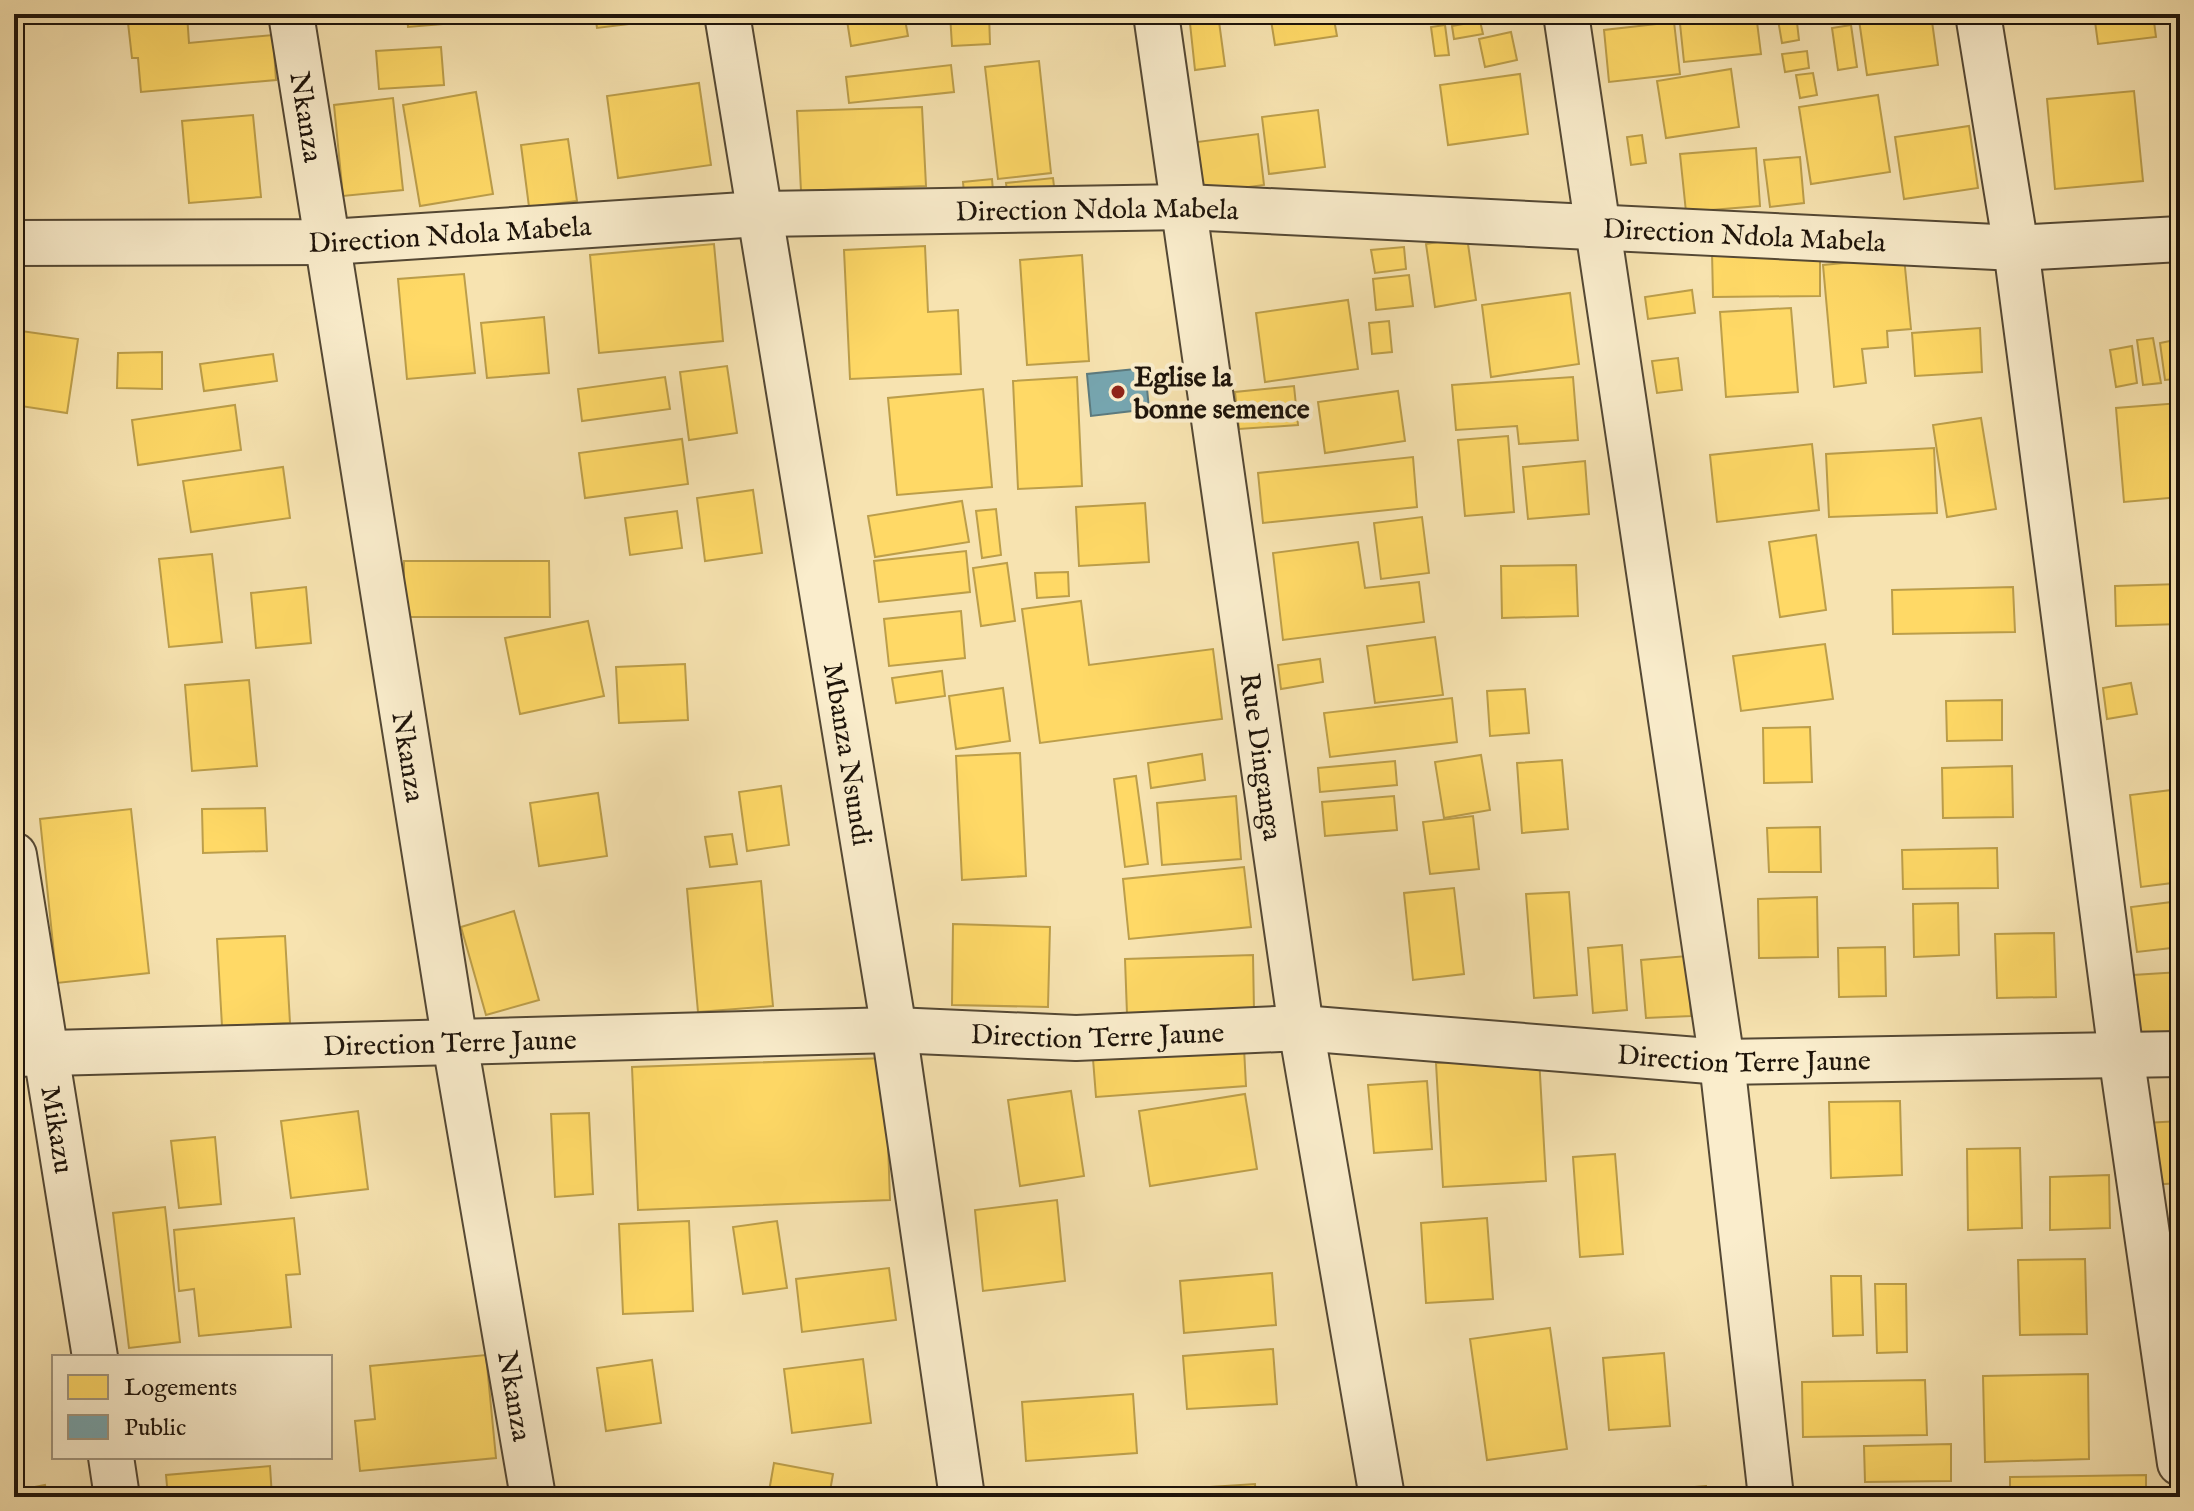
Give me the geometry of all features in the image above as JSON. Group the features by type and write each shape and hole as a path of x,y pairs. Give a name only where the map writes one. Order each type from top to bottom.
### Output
{"street":[{"name":"Nkanza","path":"291,14 455,1043 533,1497"},
{"name":"Mbanza Nsundi","path":"727,14 894,1030 962,1497"},
{"name":"Rue Dinganga","path":"1156,14 1301,1028 1382,1497"},
{"path":"1566,14 1722,1062 1771,1497"},
{"path":"1978,14 2016,248 2121,1054 2180,1463"},
{"name":"Direction Ndola Mabela","path":"14,243 329,242 759,214 1186,207 2016,248 2180,239"},
{"name":"Mikazu","path":"14,855 30,1053 95,1355"},
{"name":"Direction Terre Jaune","path":"30,1053 894,1030 1076,1038 1301,1028 1722,1062 2180,1054"},
{"path":"111,1459 117,1497"}],"building: Logements":[{"path":"127,14 187,14 189,43 273,35 276,80 141,92 138,58 132,58"},
{"path":"407,14 502,14 502,19 408,27"},
{"path":"595,14 669,14 669,19 597,28"},
{"path":"846,14 904,14 908,36 851,46"},
{"path":"950,14 989,14 990,44 952,46"},
{"path":"1189,14 1218,14 1225,66 1195,70"},
{"path":"1270,14 1333,14 1337,36 1275,45"},
{"path":"1679,14 1756,14 1761,54 1684,62"},
{"path":"1777,14 1796,14 1799,40 1782,43"},
{"path":"1931,14 1938,65 1867,75 1859,20"},
{"path":"2094,14 2153,14 2156,37 2098,44"},
{"path":"1480,21 1483,34 1454,39 1452,26"},
{"path":"1674,22 1680,74 1609,82 1604,30"},
{"path":"1445,25 1449,55 1435,56 1431,27"},
{"path":"1851,25 1857,67 1838,70 1832,28"},
{"path":"1511,32 1517,60 1485,67 1479,39"},
{"path":"441,47 444,85 379,89 376,51"},
{"path":"1807,51 1809,68 1785,72 1782,54"},
{"path":"1039,61 1051,173 998,179 985,67"},
{"path":"951,65 954,92 849,103 846,77"},
{"path":"1731,69 1739,127 1666,138 1657,81"},
{"path":"1813,73 1817,95 1800,98 1796,75"},
{"path":"1520,74 1528,134 1448,145 1440,85"},
{"path":"699,83 711,165 618,178 607,96"},
{"path":"14,85 19,141 14,142"},
{"path":"2134,91 2143,181 2055,189 2047,99"},
{"path":"476,92 493,194 420,206 403,105"},
{"path":"1878,95 1890,172 1811,184 1799,107"},
{"path":"393,98 403,190 343,196 334,105"},
{"path":"922,107 926,186 801,191 797,111"},
{"path":"1318,110 1325,167 1269,174 1262,117"},
{"path":"253,115 261,197 189,203 182,121"},
{"path":"1969,126 1978,188 1904,199 1895,137"},
{"path":"1258,134 1264,185 1204,193 1197,142"},
{"path":"1642,135 1646,163 1631,165 1627,137"},
{"path":"568,139 577,201 529,207 521,145"},
{"path":"1756,148 1760,206 1686,212 1680,154"},
{"path":"1800,157 1804,203 1770,207 1764,160"},
{"path":"1053,178 1056,203 1009,208 1006,183"},
{"path":"992,179 994,203 965,205 963,182"},
{"path":"1467,237 1476,300 1435,307 1426,244"},
{"path":"714,244 723,341 599,353 590,255"},
{"path":"925,246 928,312 958,310 961,374 850,379 844,250"},
{"path":"1404,247 1406,269 1375,273 1371,250"},
{"path":"1820,251 1820,296 1713,297 1712,252"},
{"path":"1082,255 1089,361 1027,365 1020,260"},
{"path":"1904,257 1911,329 1887,331 1888,347 1862,349 1866,383 1834,387 1823,265"},
{"path":"464,274 475,373 407,379 398,279"},
{"path":"1409,275 1413,306 1376,310 1373,279"},
{"path":"1692,290 1695,313 1648,319 1645,297"},
{"path":"1570,293 1579,364 1491,377 1482,305"},
{"path":"1348,300 1358,369 1265,382 1256,313"},
{"path":"1791,308 1798,392 1726,397 1720,312"},
{"path":"544,317 549,373 487,378 481,323"},
{"path":"1389,321 1392,352 1372,354 1369,323"},
{"path":"1980,328 1982,372 1915,376 1912,333"},
{"path":"14,330 78,339 67,413 14,405"},
{"path":"2153,338 2161,383 2143,385 2137,340"},
{"path":"2170,341 2175,379 2165,380 2160,343"},
{"path":"2180,343 2180,386 2179,386 2172,344"},
{"path":"2132,346 2137,383 2116,387 2110,350"},
{"path":"162,352 162,389 117,388 118,353"},
{"path":"273,354 277,381 204,391 200,364"},
{"path":"1678,358 1682,390 1657,393 1652,361"},
{"path":"727,366 737,433 689,440 680,372"},
{"path":"665,377 670,409 582,421 578,389"},
{"path":"1077,377 1082,486 1018,489 1013,381"},
{"path":"1573,377 1578,440 1519,444 1517,426 1456,430 1452,385"},
{"path":"1294,386 1298,425 1239,429 1235,392"},
{"path":"983,389 992,487 897,495 888,398"},
{"path":"1398,391 1405,441 1325,453 1318,402"},
{"path":"2180,403 2180,497 2124,502 2116,408"},
{"path":"235,405 241,450 138,465 132,420"},
{"path":"1981,418 1996,509 1947,517 1933,425"},
{"path":"1508,436 1514,512 1465,516 1458,440"},
{"path":"682,439 688,484 585,498 579,453"},
{"path":"1812,444 1819,510 1717,522 1710,455"},
{"path":"1934,448 1937,513 1829,517 1826,454"},
{"path":"1413,457 1417,507 1263,523 1258,473"},
{"path":"1585,461 1589,514 1528,519 1523,467"},
{"path":"283,467 290,518 191,532 183,481"},
{"path":"753,490 762,553 705,561 697,498"},
{"path":"962,501 969,542 875,557 868,516"},
{"path":"1145,503 1149,562 1079,566 1076,507"},
{"path":"996,509 1001,555 982,558 976,511"},
{"path":"677,511 682,548 630,555 625,518"},
{"path":"1422,517 1429,573 1381,579 1374,523"},
{"path":"1816,535 1826,610 1780,617 1769,542"},
{"path":"1358,542 1365,588 1419,582 1424,622 1283,640 1273,553"},
{"path":"966,551 970,592 879,602 874,561"},
{"path":"212,554 222,642 169,647 159,559"},
{"path":"404,561 549,561 550,617 404,617"},
{"path":"1007,563 1015,621 981,626 973,568"},
{"path":"1576,565 1578,616 1502,618 1501,566"},
{"path":"1068,572 1069,596 1037,598 1035,573"},
{"path":"2180,584 2180,624 2116,626 2115,586"},
{"path":"306,587 311,643 256,648 251,593"},
{"path":"2013,587 2015,632 1893,634 1892,590"},
{"path":"1081,601 1089,665 1213,649 1222,719 1040,743 1022,609"},
{"path":"961,611 965,658 889,666 884,619"},
{"path":"588,621 604,696 520,714 505,638"},
{"path":"1435,637 1443,695 1375,703 1367,646"},
{"path":"1825,644 1833,699 1741,711 1733,656"},
{"path":"1320,659 1323,682 1281,689 1278,665"},
{"path":"685,664 688,720 619,723 616,667"},
{"path":"942,671 945,696 896,703 892,678"},
{"path":"249,680 257,766 192,771 185,685"},
{"path":"2131,683 2137,714 2107,719 2103,688"},
{"path":"1003,688 1010,741 956,749 949,696"},
{"path":"1525,689 1529,733 1490,736 1487,691"},
{"path":"1452,698 1457,742 1330,757 1324,713"},
{"path":"2002,700 2002,740 1947,741 1946,701"},
{"path":"1810,727 1812,782 1764,783 1763,728"},
{"path":"1020,753 1026,876 962,880 956,756"},
{"path":"1202,754 1205,780 1151,788 1148,763"},
{"path":"1481,755 1490,810 1444,818 1435,762"},
{"path":"1562,760 1568,829 1522,833 1517,763"},
{"path":"1395,761 1397,785 1320,792 1318,768"},
{"path":"2012,766 2013,817 1943,818 1942,768"},
{"path":"1136,776 1148,864 1125,867 1114,779"},
{"path":"781,786 789,845 747,851 739,792"},
{"path":"2180,789 2180,882 2141,887 2130,795"},
{"path":"598,793 607,856 539,866 530,803"},
{"path":"1236,796 1241,859 1162,865 1157,803"},
{"path":"1394,796 1397,830 1325,836 1322,802"},
{"path":"265,808 267,851 203,853 202,809"},
{"path":"131,809 149,973 57,983 40,819"},
{"path":"1473,816 1479,869 1430,874 1423,822"},
{"path":"1820,827 1821,872 1769,872 1767,828"},
{"path":"732,834 737,864 710,867 705,837"},
{"path":"1997,848 1998,888 1903,889 1902,850"},
{"path":"1244,867 1251,927 1129,939 1123,879"},
{"path":"761,881 773,1006 698,1012 687,889"},
{"path":"1454,888 1464,974 1413,980 1404,893"},
{"path":"1569,892 1577,995 1534,998 1526,894"},
{"path":"1817,897 1818,957 1759,958 1758,899"},
{"path":"2180,901 2180,947 2137,952 2131,907"},
{"path":"1958,903 1959,955 1914,957 1913,904"},
{"path":"514,911 539,1000 486,1015 461,927"},
{"path":"953,924 1050,927 1048,1007 952,1005"},
{"path":"2054,933 2056,997 1997,998 1995,934"},
{"path":"285,936 290,1023 222,1026 217,939"},
{"path":"1622,945 1627,1010 1593,1013 1588,948"},
{"path":"1885,947 1886,996 1839,997 1838,948"},
{"path":"1253,955 1254,1011 1127,1014 1125,959"},
{"path":"1687,956 1691,1016 1646,1018 1641,960"},
{"path":"2180,972 2180,1031 2138,1033 2133,975"},
{"path":"1244,1048 1246,1086 1096,1097 1093,1059"},
{"path":"1539,1057 1546,1181 1443,1187 1436,1063"},
{"path":"885,1058 890,1200 638,1210 632,1067"},
{"path":"1427,1081 1432,1149 1374,1153 1368,1085"},
{"path":"1071,1091 1084,1176 1020,1186 1008,1100"},
{"path":"1245,1094 1257,1169 1150,1186 1139,1111"},
{"path":"1900,1101 1902,1175 1831,1178 1829,1102"},
{"path":"358,1111 368,1189 291,1198 281,1121"},
{"path":"589,1113 593,1194 555,1197 551,1114"},
{"path":"2180,1121 2180,1183 2149,1185 2145,1123"},
{"path":"215,1137 221,1204 179,1208 171,1141"},
{"path":"2020,1148 2022,1228 1968,1230 1967,1149"},
{"path":"1615,1154 1623,1254 1580,1257 1573,1157"},
{"path":"2109,1175 2110,1228 2050,1230 2050,1177"},
{"path":"1057,1200 1065,1281 983,1291 975,1210"},
{"path":"165,1207 180,1342 129,1348 113,1213"},
{"path":"294,1218 300,1274 286,1275 291,1327 199,1336 194,1289 179,1291 174,1230"},
{"path":"1487,1218 1493,1299 1426,1303 1421,1223"},
{"path":"689,1221 693,1311 623,1314 619,1224"},
{"path":"777,1221 787,1288 743,1294 733,1227"},
{"path":"2180,1245 2180,1321 2169,1247"},
{"path":"2085,1259 2087,1334 2020,1335 2018,1260"},
{"path":"889,1268 896,1320 802,1332 796,1279"},
{"path":"1272,1273 1276,1325 1184,1333 1180,1281"},
{"path":"1831,1276 1861,1276 1863,1335 1833,1336"},
{"path":"1875,1284 1906,1284 1907,1352 1877,1353"},
{"path":"1550,1328 1567,1449 1487,1460 1470,1339"},
{"path":"1273,1349 1277,1404 1187,1409 1183,1356"},
{"path":"1664,1353 1670,1426 1609,1430 1603,1358"},
{"path":"486,1355 496,1458 360,1471 355,1421 375,1419 370,1366"},
{"path":"863,1359 871,1423 792,1433 784,1369"},
{"path":"652,1360 661,1423 606,1431 597,1368"},
{"path":"2088,1374 2089,1459 1985,1462 1983,1376"},
{"path":"1925,1380 1927,1435 1803,1437 1802,1382"},
{"path":"1133,1394 1137,1453 1026,1461 1022,1402"},
{"path":"1951,1444 1951,1481 1865,1482 1864,1446"},
{"path":"774,1463 833,1474 829,1497 768,1497"},
{"path":"270,1466 272,1497 168,1497 166,1475"},
{"path":"2146,1475 2146,1497 2010,1497 2010,1477"},
{"path":"1255,1484 1256,1497 1181,1497 1180,1489"},
{"path":"45,1485 47,1497 14,1497 14,1491"},
{"path":"1706,1486 1707,1497 1621,1497 1620,1493"}],"building: Public":[{"name":"Eglise la bonne semence","path":"1145,368 1149,409 1091,416 1087,374"}],"place":[{"name":"Eglise la bonne semence","path":"1118,392"}]}
